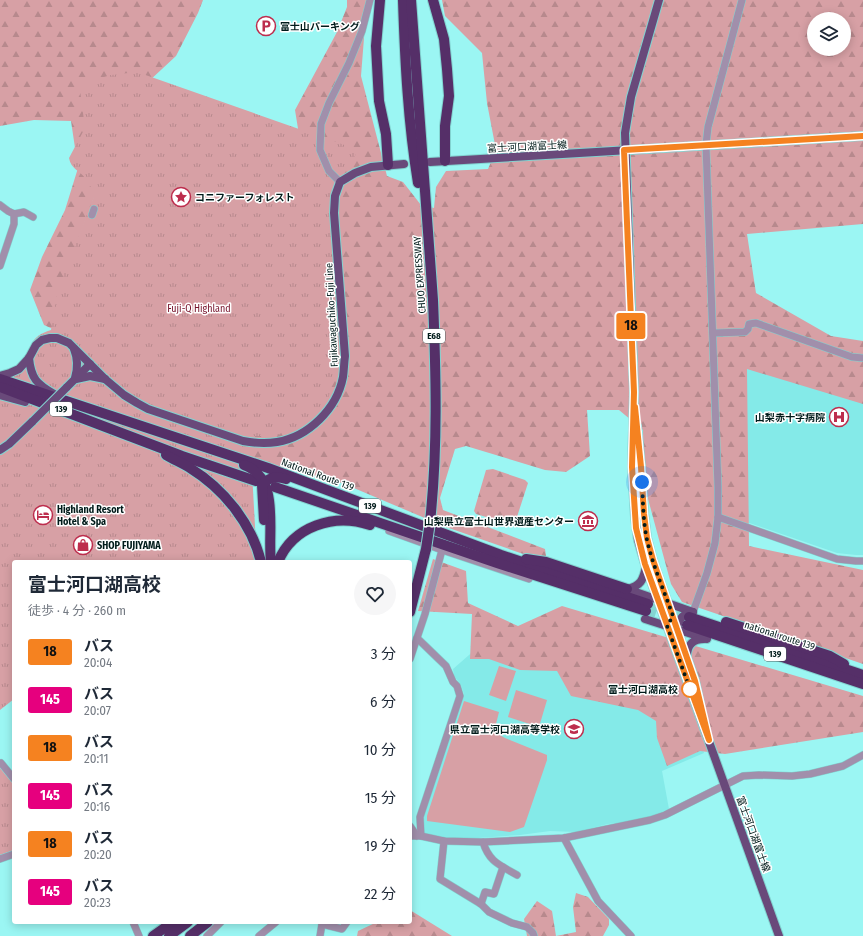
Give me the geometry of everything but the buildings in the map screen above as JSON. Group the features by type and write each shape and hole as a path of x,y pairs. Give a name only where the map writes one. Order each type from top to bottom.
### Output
{"highway":[{"path":"380,0 376,46 379,101 386,134 388,164"},
{"name":"CHUO EXPRESSWAY","path":"403,0 406,72 413,150 424,223 429,300 433,413 428,522"},
{"name":"CHUO EXPRESSWAY","path":"412,0 435,346 435,463 424,548"},
{"path":"433,0 444,39 447,69 449,96 445,126 445,161"},
{"name":"National Route 139","path":"0,379 268,468 332,491 499,559"},
{"name":"139","path":"0,387 121,433 260,482"},
{"path":"121,433 190,468 215,487 227,498 244,523 252,537 260,560"},
{"path":"202,446 249,466 258,474 261,489 266,560"},
{"path":"260,482 280,477 332,491"},
{"path":"260,482 267,489 269,500 271,560"},
{"name":"National Route 139","path":"275,487 416,534 499,559 649,608"},
{"path":"279,560 281,554 290,542 304,531 315,526 335,521 352,521 385,530 416,534"},
{"name":"E68","path":"412,593 424,548"},
{"name":"E68","path":"412,603 424,548"},
{"path":"499,559 529,578 552,588 649,608"},
{"path":"499,559 546,562 627,589"},
{"path":"690,618 830,656 863,674"},
{"name":"national route 139","path":"690,618 863,684"},
{"path":"707,639 809,673 863,684"},
{"path":"150,936 165,924"},
{"path":"153,936 170,924"},
{"path":"169,936 185,924"},
{"path":"190,936 205,924"}],"main road":[{"name":"富士河口湖富士線","path":"659,0 631,97 625,133 624,150 634,392 645,527 653,560 695,681 709,740"},
{"name":"富士河口湖富士線","path":"430,162 863,136"},
{"path":"340,182 355,173 371,167 388,164 404,164"},
{"name":"Fujikawaguchiko-Fuji Line","path":"29,358 36,345 42,340 50,338 65,340 73,346 105,379 124,395 148,409 243,441 254,443 278,442 299,434 319,421 327,412 336,396 343,378 345,356 334,213 335,196 340,182"},
{"path":"73,346 78,362 78,370 75,379"},
{"path":"0,376 14,372 29,358"},
{"path":"29,358 32,374 40,385 55,394 90,409"},
{"path":"0,450 9,444 90,364"},
{"path":"75,379 90,376 105,379"},
{"name":"富士河口湖富士線","path":"634,392 632,467 634,508 638,540 646,567 649,608 662,610 779,936"},
{"path":"0,395 18,399 68,418 121,433"},
{"path":"627,589 638,586 644,576 646,567"},
{"path":"627,589 667,626 707,639"},
{"path":"649,608 668,603 690,618"},
{"path":"649,608 655,616 668,603"},
{"path":"667,626 673,616 684,611 690,618"},
{"path":"677,628 681,617 685,614 690,618"},
{"path":"687,658 687,651 690,643 700,639 707,639"}],"street":[{"path":"340,182 329,171 320,150 321,124 362,31 370,0"},
{"path":"690,618 712,556 718,517 706,145 708,127 742,0"},
{"path":"0,205 14,214 24,212 33,217"},
{"path":"0,266 14,224 14,214"},
{"path":"713,334 745,332 748,329 749,324 756,324 852,357 863,358"},
{"path":"718,517 837,559 863,561"},
{"path":"385,530 529,578"},
{"path":"412,653 425,614 442,550"},
{"path":"417,638 446,666 453,682 457,686 460,696 420,818 416,836 444,841 483,842 564,838 650,820 743,776 792,776 829,770 850,763 863,755"},
{"path":"1,763 12,777"},
{"path":"564,838 598,901 630,936"},
{"path":"444,841 440,879 481,904 489,912 512,923 527,927 534,936"},
{"path":"483,842 492,861 517,875"},
{"path":"0,859 12,855"},
{"path":"481,904 485,892 494,894 503,867"},
{"path":"134,924 139,936"},
{"path":"207,936 219,924"},
{"path":"259,936 274,924"},
{"path":"320,936 322,924"},
{"path":"325,924 342,929 346,924"}],"shaded area":[{"name":"山梨赤十字病院","path":"717,354 863,403 863,555 837,553 729,516"},
{"name":"県立富士河口湖高等学校","path":"477,648 689,704 704,753 662,771 669,809 642,820 608,824 576,832 550,831 478,838 448,838 424,833 423,818 464,694 461,685 454,676 453,669"}],"green space":[{"path":"0,0 203,0 176,56 148,82 101,179 65,274 67,303 64,334 44,325 30,290 42,257 65,210 78,168 71,121 34,120 0,126"},
{"path":"347,0 367,0 361,76 387,176 403,182 421,205 434,208 436,187 446,171 488,169 496,150 487,103 482,53 445,16 442,0 863,0 863,224 747,234 756,293 831,336 863,341 863,404 747,369 749,546 863,570 863,664 682,602 671,584 644,484 643,430 619,410 587,410 590,456 566,472 545,470 466,446 455,449 440,498 443,510 545,549 546,556 532,557 446,527 342,483 240,456 304,166 295,110 337,32 347,7"},
{"name":"Fuji-Q Highland","path":"137,72 356,149 354,164 339,173 330,205 339,338 328,402 304,426 275,436 250,436 257,560 12,560 12,701 0,710 0,383 26,355 35,339 51,330 58,289 93,199 94,191 83,175 73,167 69,158 85,128 80,90 83,83 111,75"},
{"path":"493,469 525,480 528,483 515,523 510,524 476,514 474,511 486,470"},
{"path":"433,559 466,571 468,603 518,626 562,606 863,696 863,732 725,754 700,751 667,766 657,738 656,721 638,710 571,696 557,671 520,670 489,659 470,659 472,614 418,611"},
{"path":"499,666 516,671 506,701 489,695"},
{"path":"516,690 547,700 539,727 508,717"},
{"path":"464,701 499,712 494,732 547,755 547,760 524,827 510,832 427,821 427,816"},
{"path":"0,768 12,783 12,851 0,855"},
{"path":"576,893 588,897 609,919 609,925 603,936 556,936 576,932 573,907"},
{"path":"537,901 552,911 556,936 527,936 524,919"},
{"path":"412,911 452,936 357,936 358,931 373,924 412,924"}],"tunnel":[{"path":"648,604 689,617"},
{"path":"646,611 672,620"}],"bus line":[{"name":"18","path":"635,407 645,527 649,549 695,681 709,740 645,564 636,528 632,467 634,392 624,150 863,136"}],"place":[{"name":"富士山パーキング","path":"266,26"},
{"name":"コニファーフォレスト","path":"181,197"},
{"name":"山梨赤十字病院","path":"839,417"},
{"name":"Highland Resort Hotel & Spa","path":"43,515"},
{"name":"山梨県立富士山世界遺産センター","path":"588,521"},
{"name":"SHOP FUJIYAMA","path":"83,545"},
{"name":"富士河口湖高校","path":"690,689"},
{"name":"県立富士河口湖高等学校","path":"574,729"}],"route":[{"path":"642,482 645,527 649,549 673,616 668,621 667,626 690,689"}]}
